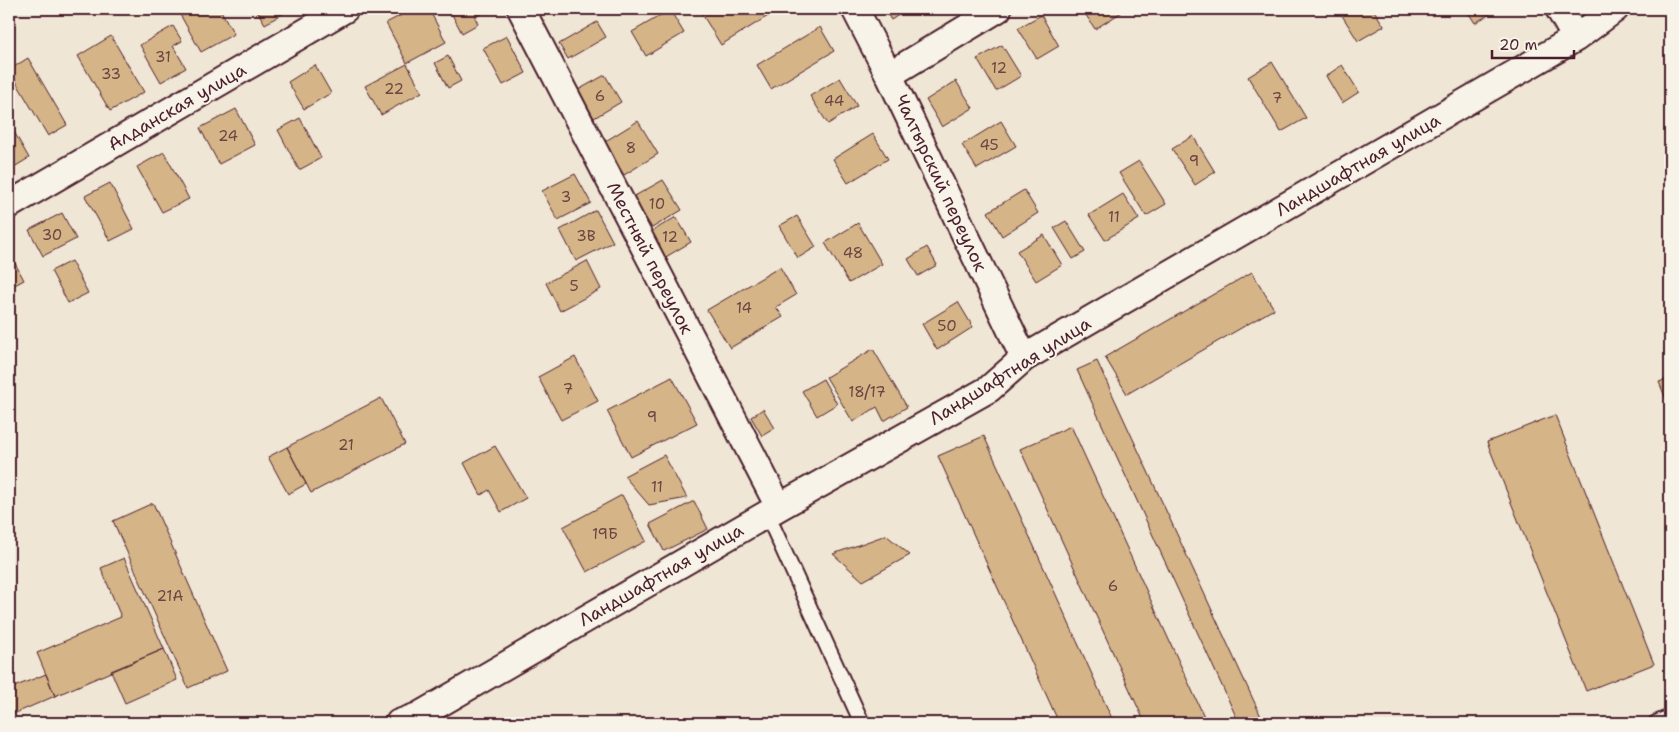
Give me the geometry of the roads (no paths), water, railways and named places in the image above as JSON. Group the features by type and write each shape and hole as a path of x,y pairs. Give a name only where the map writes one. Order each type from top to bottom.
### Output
{"street":[{"name":"Алданская улица","path":"9,205 345,9"},
{"name":"Местный переулок","path":"520,9 773,510"},
{"name":"Чалтырский переулок","path":"855,9 889,75 1024,358"},
{"path":"889,75 998,9"},
{"path":"1559,9 1576,38"},
{"name":"Ландшафтная улица","path":"399,723 418,716 773,510 989,389 1024,358 1576,38 1615,9"}],"lane":[{"path":"773,510 862,723"},
{"path":"1656,723 1670,717"}]}
